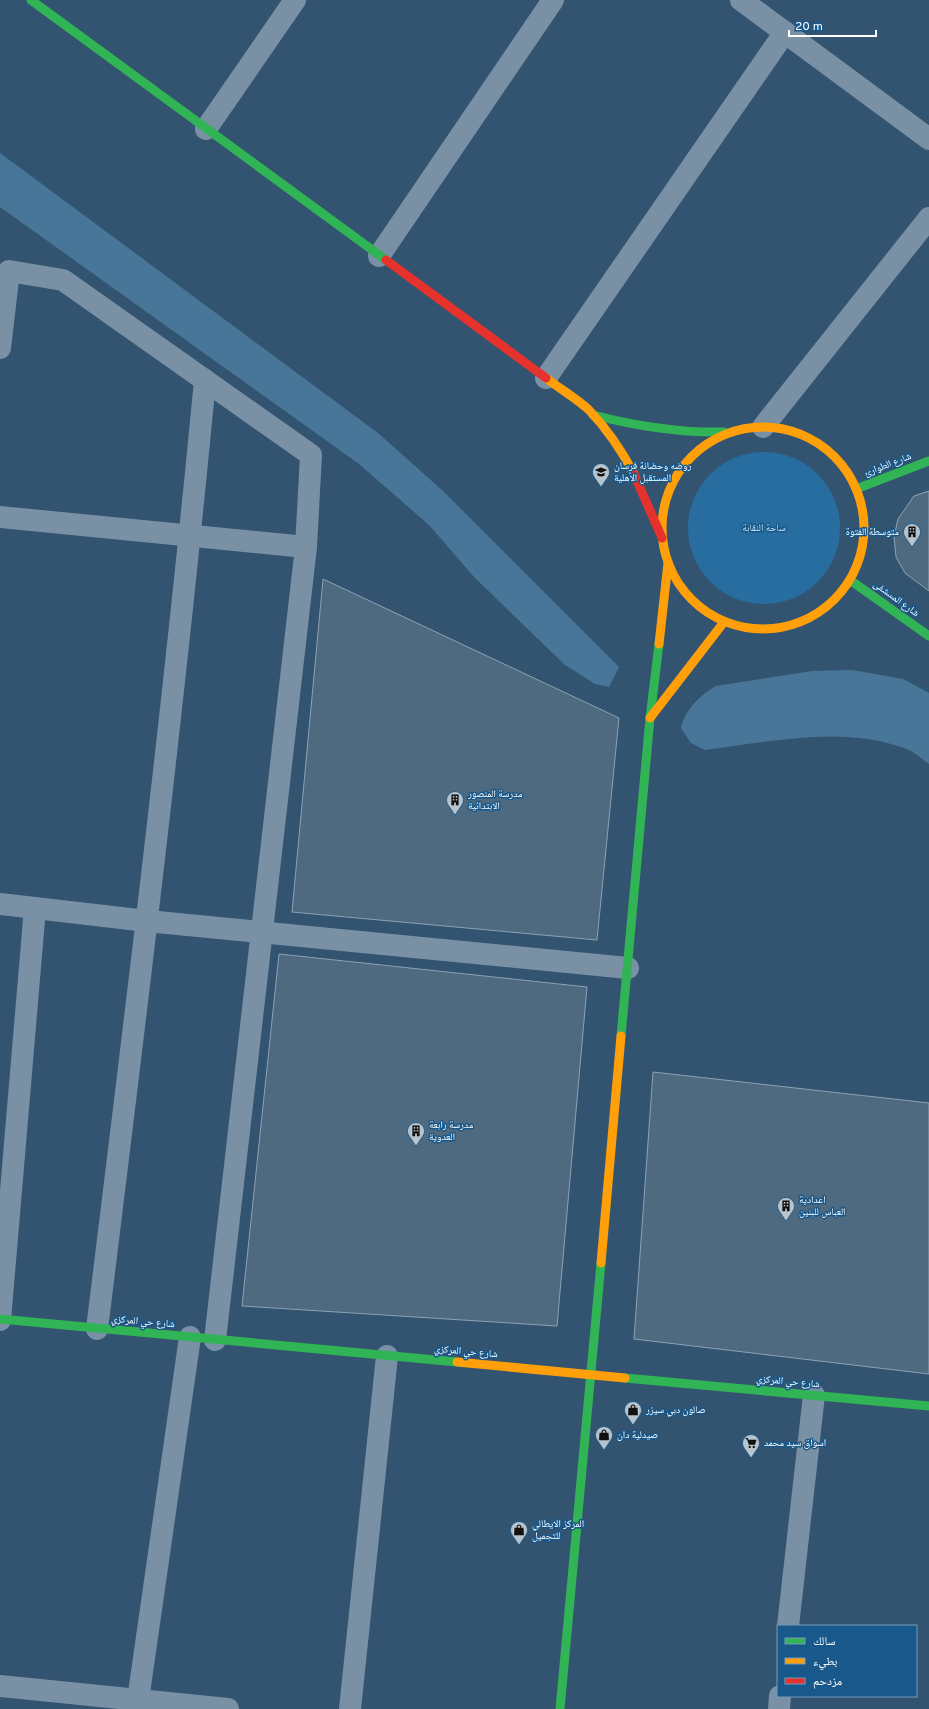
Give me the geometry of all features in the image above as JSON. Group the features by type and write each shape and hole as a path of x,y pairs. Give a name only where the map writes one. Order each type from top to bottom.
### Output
{"street":[{"path":"206,129 295,0"},
{"path":"379,256 553,0"},
{"path":"741,0 929,139"},
{"path":"33,1 546,378 593,415 615,443 634,473 650,505 662,538 668,563 681,588 700,608 724,622 752,629 781,628 808,619 820,611 832,602 850,580 862,551 864,519 856,489 840,464 819,444 792,431 763,427 731,432 696,434 627,424 593,415"},
{"path":"546,378 785,32"},
{"path":"763,427 929,218"},
{"path":"0,348 9,271 64,280 311,455 306,547 215,1340"},
{"path":"97,1328 147,921 190,536 205,380"},
{"path":"662,538 664,504 677,473 700,448 731,432"},
{"name":"شارع الطوارئ","path":"856,489 929,461"},
{"path":"0,517 306,547"},
{"path":"560,1709 650,718 668,563"},
{"name":"شارع المسشفى","path":"850,580 929,636"},
{"path":"650,718 724,622"},
{"path":"0,904 147,921 628,968"},
{"path":"0,1320 35,908"},
{"name":"شارع حي المركزي","path":"0,1320 929,1406"},
{"path":"138,1700 190,1337"},
{"path":"350,1709 387,1356"},
{"path":"788,1625 814,1395"},
{"path":"0,1686 217,1708"},
{"path":"779,1709 780,1697"}],"green space":[{"name":"ساحة النقابة","path":"771,452 793,457 813,469 823,479 835,499 839,513 839,543 835,557 823,577 813,587 793,599 779,603 757,604 735,599 715,587 705,577 693,557 689,543 688,521 693,499 705,479 715,469 735,457 749,453"}],"shaded area":[{"path":"0,153 378,433 443,491 619,667 609,687 595,684 565,665 475,578 429,525 359,464 0,207"},
{"path":"852,670 903,679 929,693 929,764 909,750 885,742 834,736 808,737 705,750 691,743 681,728 686,715 699,698 716,686 812,671"}],"building":[{"name":"متوسطة الفتوة","path":"929,491 929,591 905,573 896,557 894,537 898,519 914,496"},
{"name":"مدرسة المنصور الابتدائية","path":"323,579 619,718 597,940 292,912"},
{"name":"مدرسة رابعة العدوية","path":"279,954 587,987 557,1326 242,1306"},
{"name":"اعدادية العباس للبنين","path":"653,1072 929,1103 929,1374 634,1339"}],"traffic: fast":[{"path":"31,0 386,260"},
{"path":"593,415 658,428 724,432"},
{"path":"856,489 929,461"},
{"path":"850,580 929,636"},
{"path":"621,1036 650,718 659,644"},
{"path":"560,1709 601,1263"},
{"path":"0,1319 457,1362"},
{"path":"625,1378 929,1406"}],"traffic: slow":[{"path":"546,378 579,401 589,410 614,440 634,474"},
{"path":"763,427 783,429 802,435 819,444 841,464 856,489 862,508 864,528 862,548 856,567 847,584 827,606 802,621 783,627 763,629 743,627 724,621 707,612 685,592 670,567 664,548 662,528 664,508 670,489 679,472 699,450 724,435 743,429 763,427"},
{"path":"659,644 668,563"},
{"path":"650,718 724,622"},
{"path":"601,1263 621,1036"},
{"path":"457,1362 625,1378"}],"traffic: jam":[{"path":"386,260 546,378"},
{"path":"634,474 662,538"}],"place":[{"name":"روضه وحضانة فرسان المستقبل الأهلية","path":"601,487"},
{"name":"متوسطة الفتوة","path":"912,547"},
{"name":"مدرسة المنصور الابتدائية","path":"455,815"},
{"name":"مدرسة رابعة العدوية","path":"416,1146"},
{"name":"اعدادية العباس للبنين","path":"786,1221"},
{"name":"صالون دبي سيزر","path":"633,1425"},
{"name":"صيدلية دان","path":"604,1450"},
{"name":"اسواق سيد محمد","path":"751,1458"},
{"name":"المركز الايطالي للتجميل","path":"519,1545"}]}
